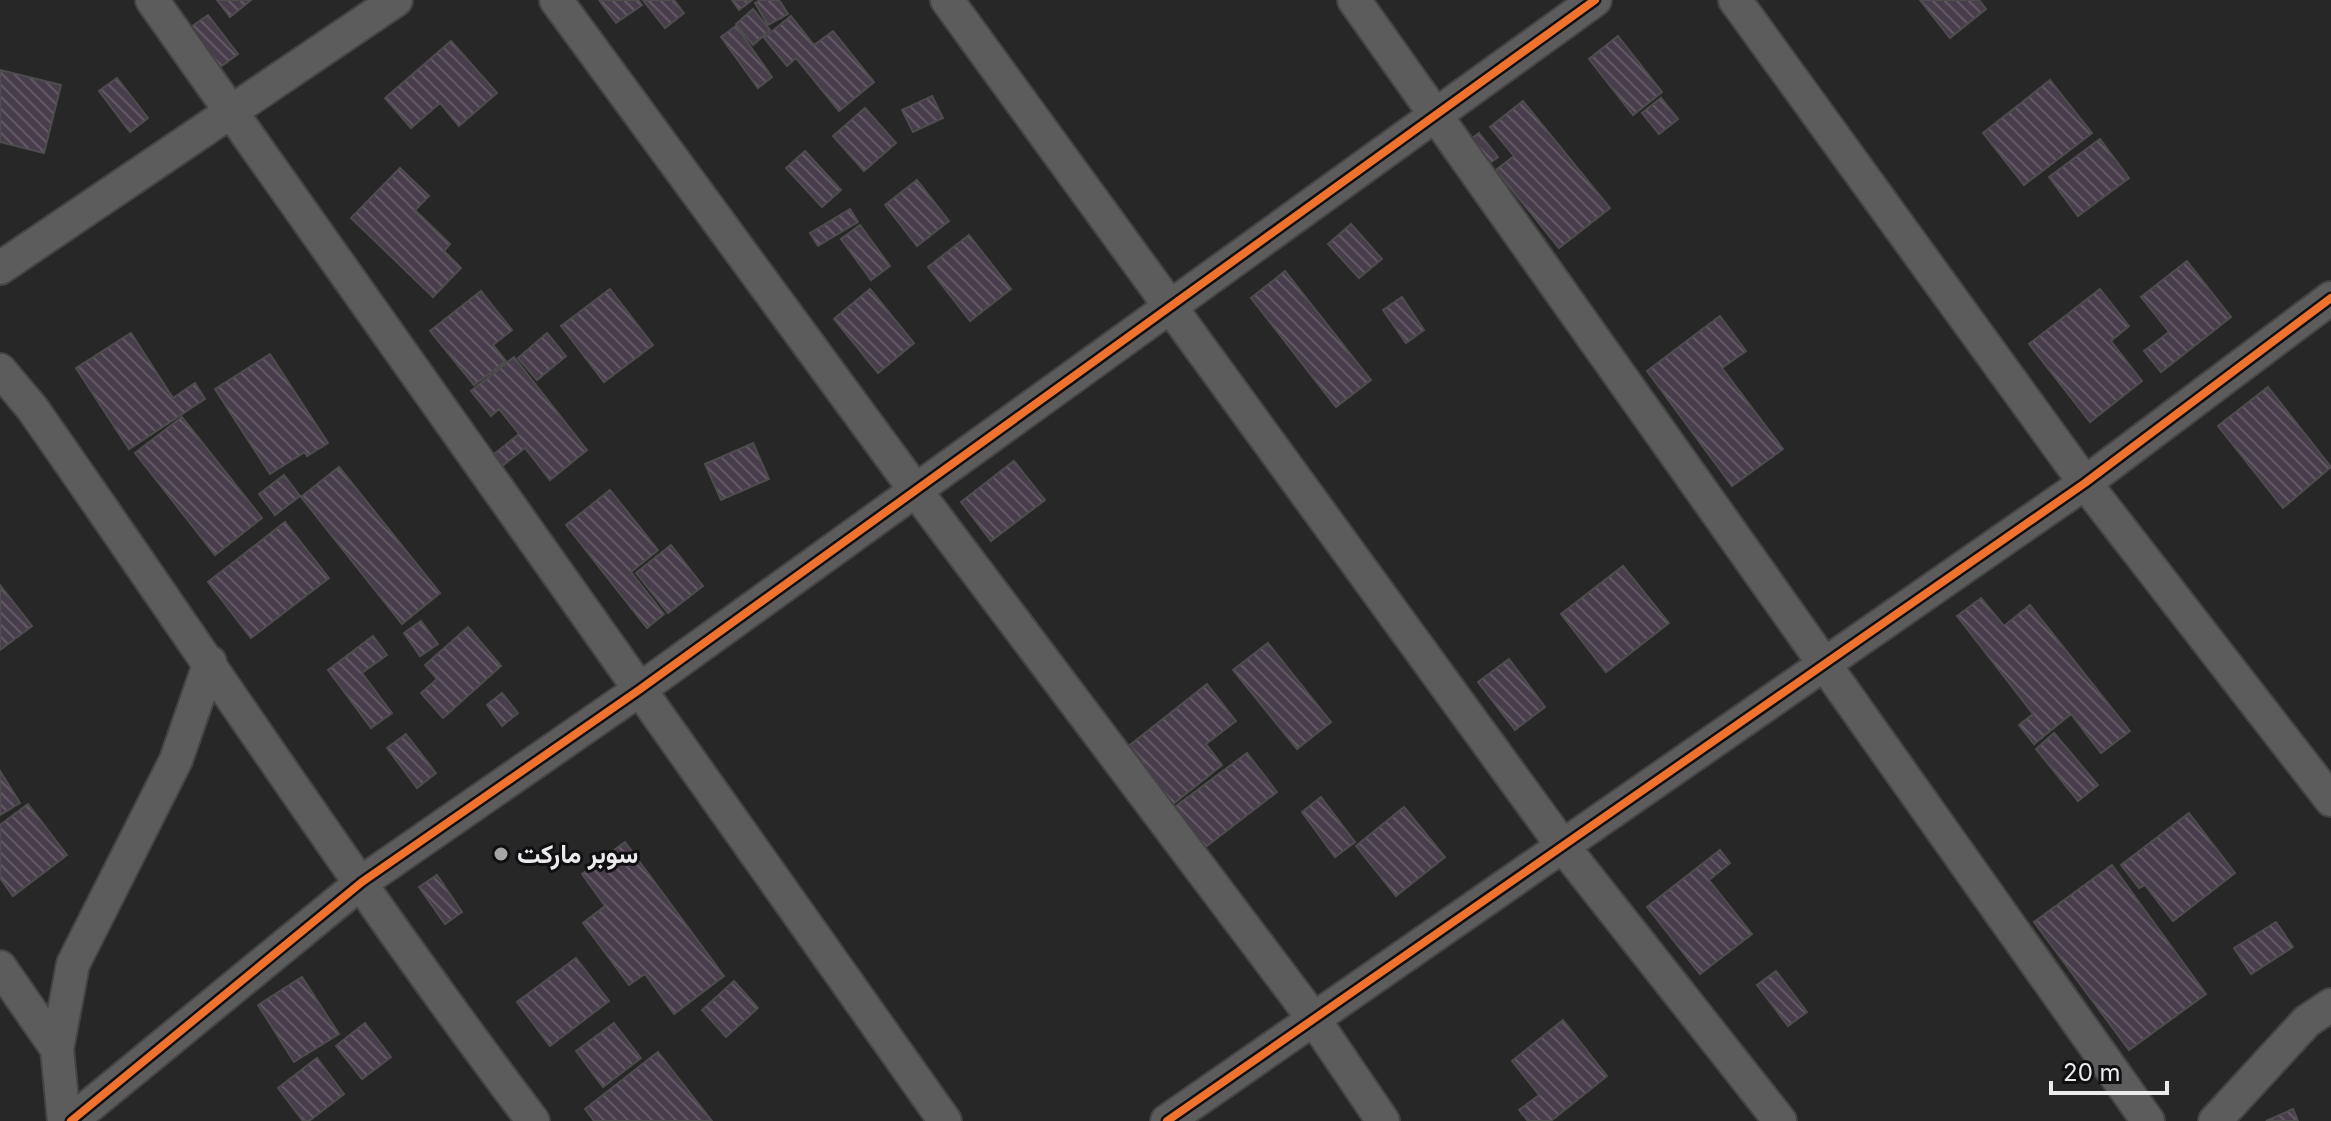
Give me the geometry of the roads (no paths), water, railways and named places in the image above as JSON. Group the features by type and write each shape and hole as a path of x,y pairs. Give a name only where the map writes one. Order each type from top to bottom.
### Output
{"street":[{"path":"152,0 945,1121"},
{"path":"0,268 396,0"},
{"path":"556,0 916,491 1313,1018 1383,1121"},
{"path":"947,0 1562,845 1780,1121"},
{"path":"1354,0 2148,1121"},
{"path":"71,1121 362,882 639,690 1595,0"},
{"path":"1735,0 2085,483 2331,800"},
{"path":"1167,1121 2085,483 2331,298"},
{"path":"0,370 32,408 458,1022 533,1121"},
{"path":"64,1121 57,1049 73,964 176,760 210,662"},
{"path":"0,967 57,1049"},
{"path":"2215,1121 2307,1021 2331,1005"}],"place":[{"name":"سوبر ماركت","path":"501,854"}]}
